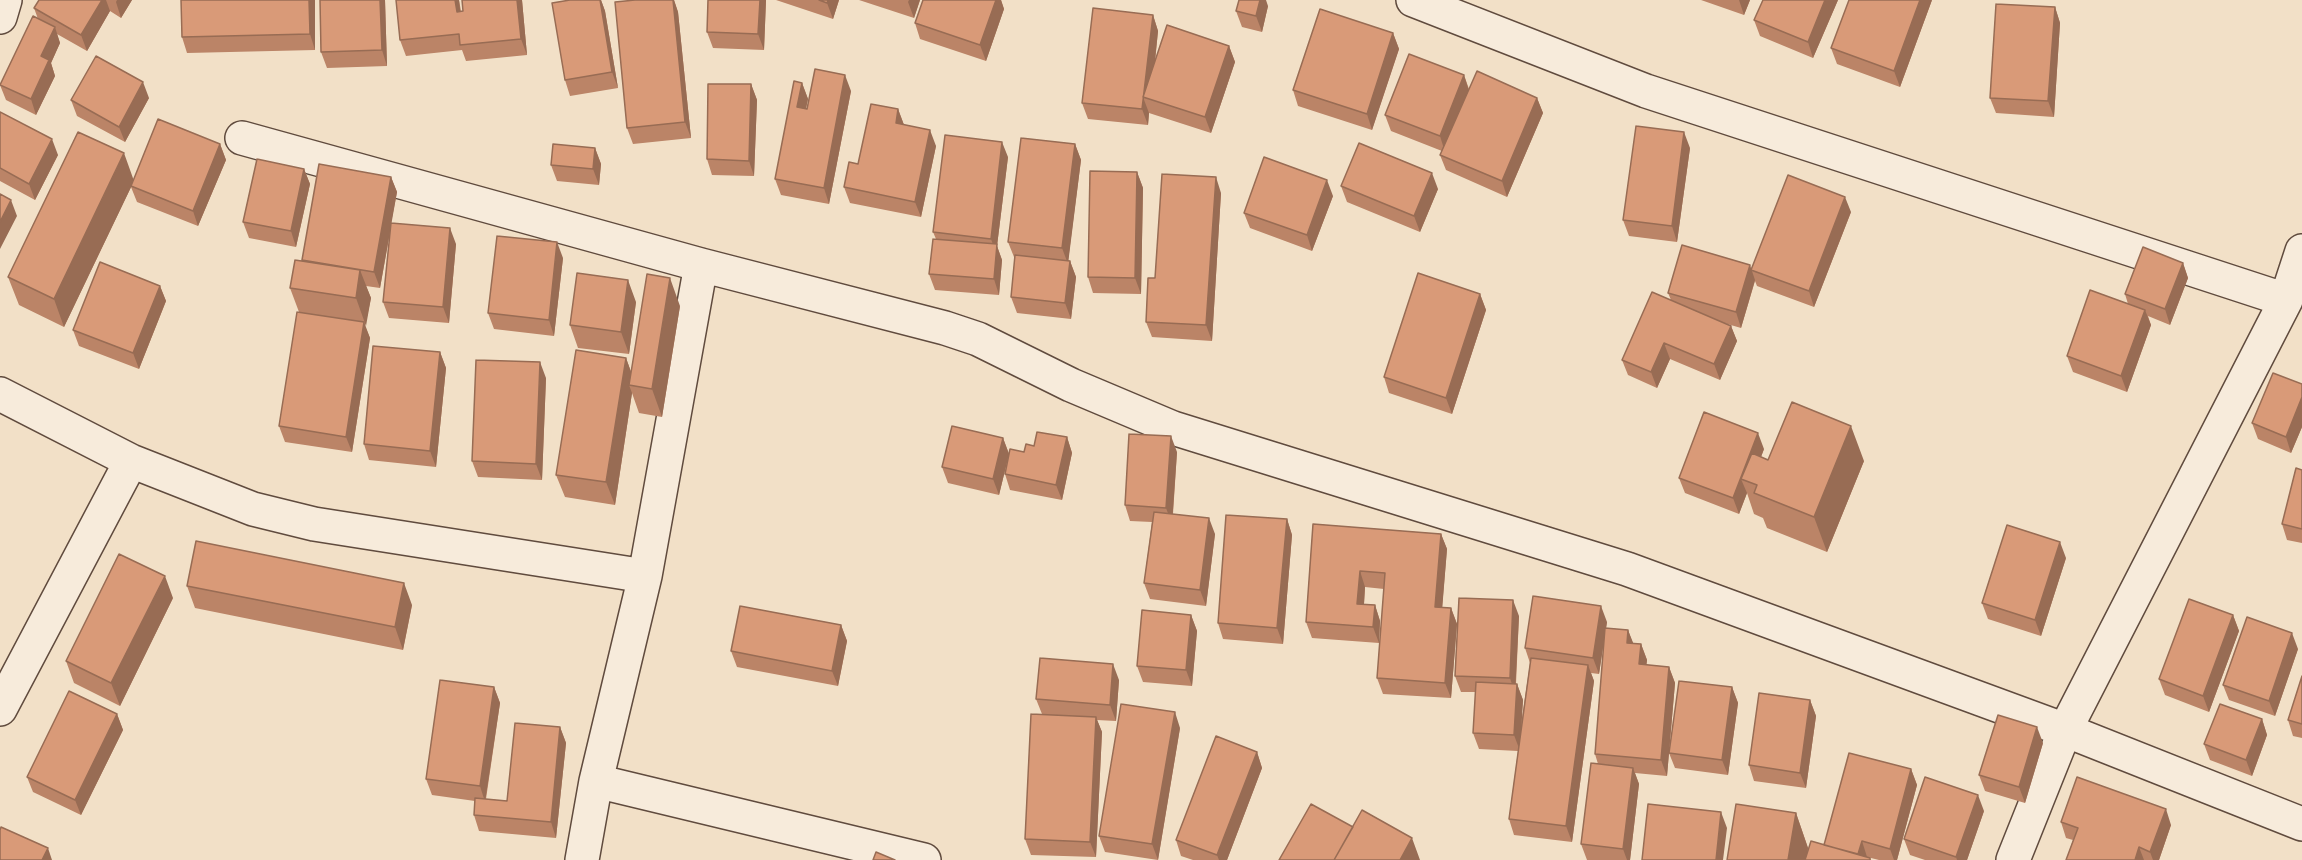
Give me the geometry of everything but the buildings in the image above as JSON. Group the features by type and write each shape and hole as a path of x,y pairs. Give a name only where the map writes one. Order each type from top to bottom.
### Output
{"street":[{"path":"0,17 5,0"},
{"path":"1413,0 1646,91 2286,300"},
{"path":"242,138 701,265 956,331 978,339 1071,385 1173,428 1627,569 2065,730 2302,825"},
{"path":"2013,860 2065,730 2286,300 2302,251"},
{"path":"582,860 596,781 645,576 701,265"},
{"path":"0,394 131,461 253,509 314,524 645,576"},
{"path":"0,709 131,461"},
{"path":"596,781 924,860"}]}
